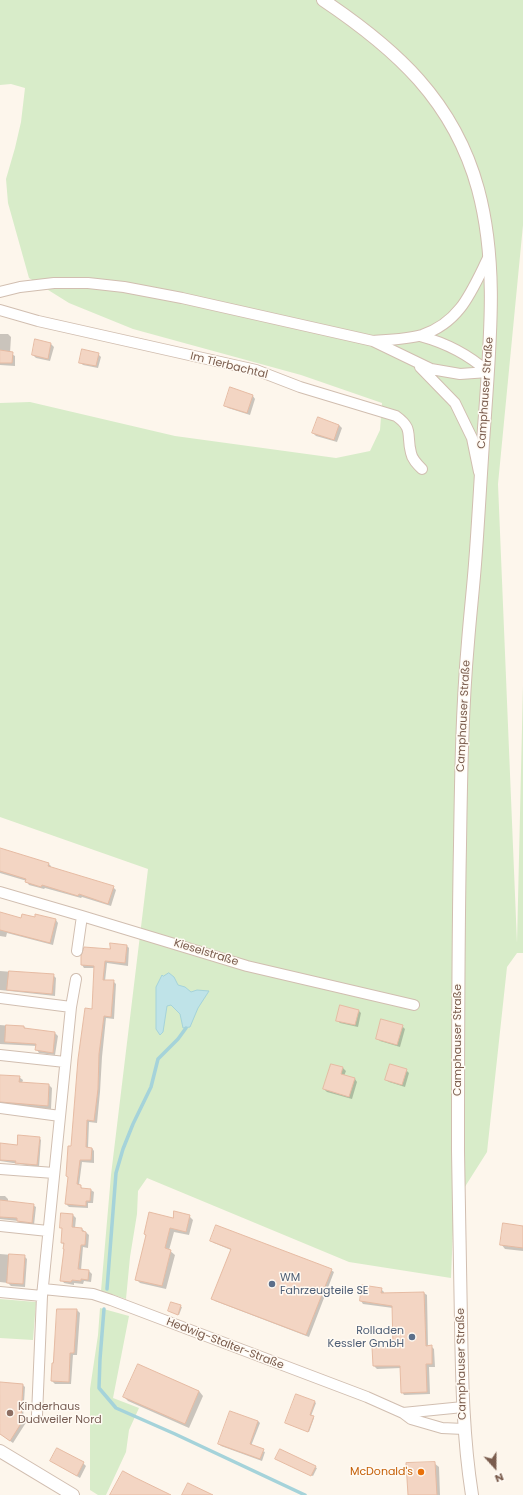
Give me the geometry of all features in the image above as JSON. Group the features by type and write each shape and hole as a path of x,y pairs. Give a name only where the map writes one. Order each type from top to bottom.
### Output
{"street":[{"name":"Camphauser Straße","path":"323,0 379,40 401,60 420,80 451,124 470,165 478,189 489,256 491,320 464,704 458,915 458,1184 463,1407 464,1429 472,1493"},
{"path":"373,341 420,336 447,322 457,313 468,296 489,256"},
{"path":"0,292 20,287 54,283 88,283 124,287 182,298 373,341 431,369 460,374 488,372"},
{"name":"Im Tierbachtal","path":"0,310 38,321 256,370 300,387 396,416 403,421 408,428 411,453 415,462 422,469"},
{"path":"420,336 451,347 474,359 488,372"},
{"path":"416,362 455,403 472,438 480,480"},
{"name":"Kieselstraße","path":"0,892 247,966 414,1005"},
{"path":"77,951 82,916"},
{"path":"37,1415 43,1292 48,1231 71,1007 76,979"},
{"path":"0,998 71,1007"},
{"path":"0,1055 65,1062"},
{"path":"0,1108 60,1116"},
{"path":"0,1169 54,1173"},
{"path":"0,1226 48,1231"},
{"name":"Hedwig-Stalter-Straße","path":"0,1292 92,1294 367,1397 404,1413 411,1419 442,1428 464,1429"},
{"name":"Hedwig-Stalter-Straße","path":"404,1413 463,1407"},
{"path":"0,1452 73,1495"}],"green space":[{"path":"0,0 523,0 523,225 498,484 517,943 523,685 523,953 517,953 507,967 487,1152 454,1204 451,1278 349,1262 147,1178 138,1191 137,1214 130,1257 126,1299 101,1291 111,1175 148,869 0,817 0,403 30,402 175,436 336,458 370,451 380,430 382,403 301,375 133,329 69,303 29,278 8,203 6,179 21,122 25,88 11,84 0,85"},
{"path":"0,1299 36,1302 33,1340 0,1338"},
{"path":"100,1308 129,1316 113,1398 139,1408 129,1430 126,1452 106,1495 98,1495 90,1490 90,1389 98,1335"}],"water":[{"path":"169,973 174,977 178,985 185,987 191,992 197,990 209,991 198,1008 190,1027 183,1028 180,1014 171,1005 167,1006 163,1032 160,1035 156,1029 156,987 162,975 163,976"}],"building":[{"path":"35,339 51,343 48,359 32,355"},
{"path":"82,349 99,353 96,366 79,363"},
{"path":"0,350 13,352 12,363 0,363"},
{"path":"230,387 253,395 247,413 224,406"},
{"path":"318,417 339,425 334,440 312,433"},
{"path":"0,848 49,863 48,866 114,886 108,904 79,894 78,896 42,885 41,887 25,882 26,879 0,871"},
{"path":"0,912 21,918 22,914 35,917 35,914 56,919 50,943 0,930"},
{"path":"110,943 127,945 125,963 105,961 103,980 114,980 111,1017 104,1016 99,1054 98,1089 94,1121 87,1120 86,1147 92,1148 91,1160 80,1160 77,1184 81,1185 81,1188 91,1189 90,1201 86,1201 86,1206 65,1204 68,1177 66,1176 68,1146 71,1146 78,1059 85,1008 92,1009 94,966 81,965 81,956 84,947 110,949"},
{"path":"9,971 54,974 52,994 7,990"},
{"path":"340,1005 359,1010 355,1025 336,1021"},
{"path":"381,1019 403,1025 397,1045 376,1039"},
{"path":"6,1025 24,1026 24,1028 55,1032 53,1053 35,1050 36,1044 5,1042"},
{"path":"331,1064 343,1067 341,1074 355,1078 349,1097 323,1089"},
{"path":"390,1064 407,1069 402,1085 385,1080"},
{"path":"0,1075 20,1076 19,1082 49,1084 48,1106 0,1102"},
{"path":"18,1135 40,1137 37,1165 0,1160 0,1143 17,1145"},
{"path":"0,1200 34,1204 32,1223 17,1221 17,1218 0,1217"},
{"path":"174,1211 190,1215 186,1232 170,1228 165,1248 171,1250 162,1286 135,1280 146,1235 144,1234 149,1212 173,1218"},
{"path":"61,1213 73,1214 72,1227 82,1228 82,1231 86,1232 85,1245 81,1245 78,1269 89,1270 88,1280 72,1280 71,1282 60,1281 64,1249 64,1243 61,1243"},
{"path":"503,1223 523,1226 523,1248 500,1245"},
{"name":"WM Fahrzeugteile SE","path":"216,1225 332,1269 306,1335 211,1299 231,1249 210,1241"},
{"path":"9,1254 25,1255 23,1284 7,1283"},
{"name":"Rolladen Kessler GmbH","path":"362,1285 382,1288 381,1293 424,1292 426,1346 432,1345 432,1364 426,1364 427,1392 401,1393 400,1366 373,1366 372,1347 393,1346 392,1306 360,1301"},
{"path":"171,1302 181,1305 178,1315 168,1311"},
{"path":"57,1309 77,1309 74,1353 70,1353 69,1382 51,1381"},
{"path":"138,1364 199,1391 185,1424 123,1397"},
{"name":"Kinderhaus Dudweiler Nord","path":"0,1382 23,1384 21,1417 25,1417 10,1441 0,1434"},
{"path":"296,1394 315,1401 310,1415 314,1416 308,1432 285,1423"},
{"path":"230,1411 258,1421 250,1444 264,1449 260,1459 218,1444"},
{"path":"57,1448 84,1462 77,1476 50,1461"},
{"path":"280,1449 316,1466 311,1476 275,1459"},
{"name":"McDonald's","path":"435,1462 437,1495 408,1495 406,1463"},
{"path":"123,1471 134,1477 171,1495 110,1495"},
{"path":"188,1483 213,1495 182,1495"}],"waterway":[{"path":"107,1289 116,1173 123,1149 151,1087 158,1059 178,1039 186,1028"},
{"path":"104,1309 99,1388 116,1408 305,1495"}],"place":[{"name":"WM Fahrzeugteile SE","path":"272,1284"},
{"name":"Rolladen Kessler GmbH","path":"412,1337"},
{"name":"Kinderhaus Dudweiler Nord","path":"10,1413"},
{"name":"McDonald's","path":"421,1472"}]}
